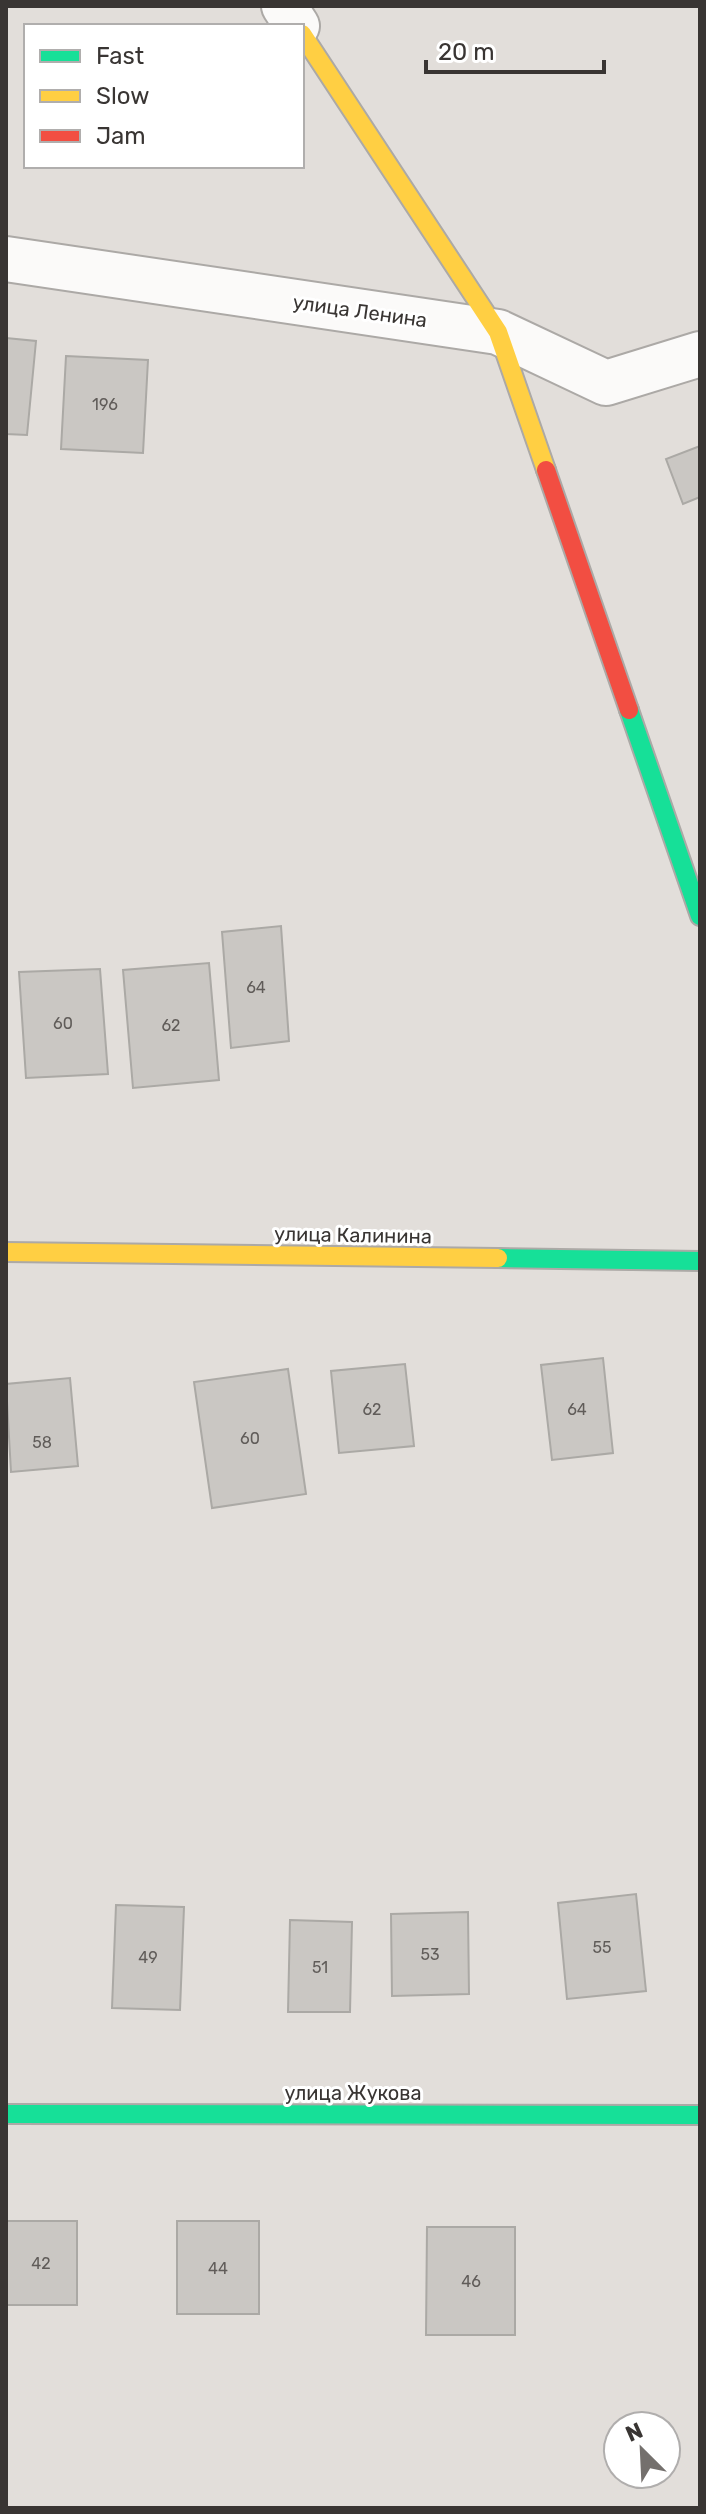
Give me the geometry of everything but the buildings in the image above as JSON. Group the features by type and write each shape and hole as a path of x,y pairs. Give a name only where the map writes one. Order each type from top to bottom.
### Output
{"street":[{"path":"284,6 296,24"},
{"path":"304,37 498,332 700,916"},
{"name":"улица Ленина","path":"6,259 498,332 606,383 700,354"},
{"name":"улица Калинина","path":"6,1252 700,1261"},
{"name":"улица Жукова","path":"6,2114 700,2115"}],"traffic: fast":[{"path":"629,710 700,916"},
{"path":"498,1258 700,1261"},
{"path":"6,2114 700,2115"}],"traffic: slow":[{"path":"304,37 498,332 546,470"},
{"path":"6,1252 498,1258"}],"traffic: jam":[{"path":"546,470 629,710"}]}
